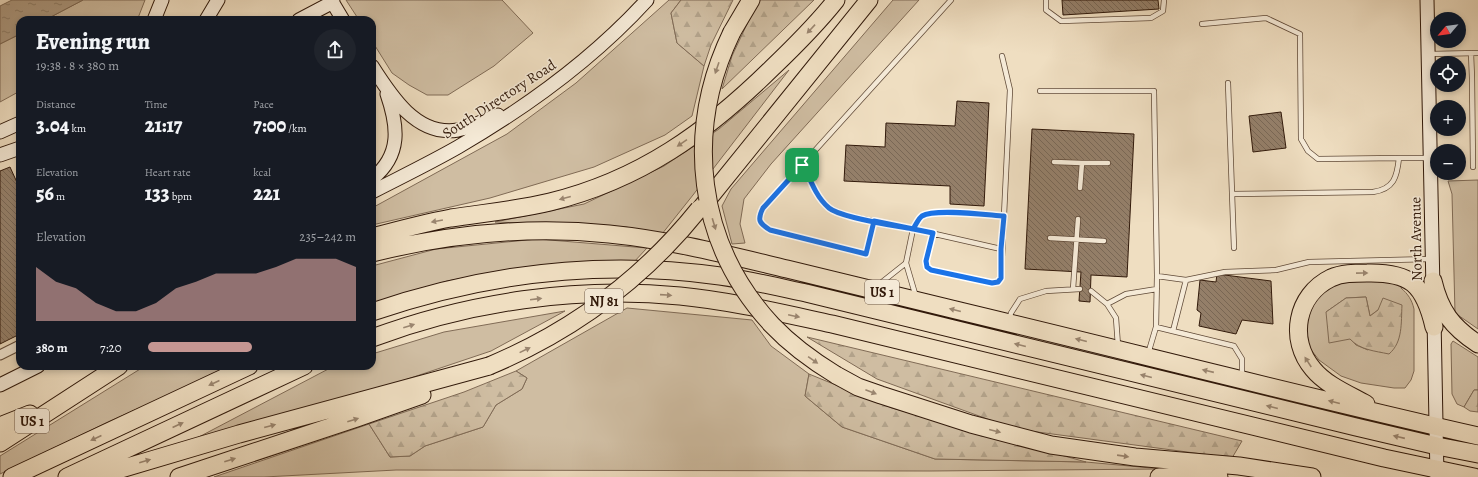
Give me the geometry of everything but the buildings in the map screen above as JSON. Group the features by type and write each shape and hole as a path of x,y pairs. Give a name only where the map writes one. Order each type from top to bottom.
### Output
{"highway":[{"path":"751,0 732,32 720,58 714,78 705,122 703,143 704,178 713,221 724,251 734,272 772,326 788,341 836,375 858,386 982,428 1051,445 1135,457 1239,466 1312,477"},
{"path":"376,236 429,222 549,202 590,191 631,174 686,141 729,108 792,49 836,0"},
{"name":"NJ 81","path":"489,366 549,338 572,324 625,285 657,256 699,209 869,0"},
{"path":"847,28 882,0"},
{"name":"US 1","path":"376,252 429,241 495,233 547,231 606,234 650,239 694,247 917,300 1147,357 1478,436"},
{"path":"376,311 410,299 460,286 496,279 563,270 643,269 719,276 756,282 806,293 1437,446 1478,454"},
{"path":"1386,414 1330,383 1317,374 1307,362 1301,347 1298,332 1300,316 1306,301 1324,282 1340,275 1382,272 1398,275 1410,281 1421,292 1434,326"},
{"path":"1433,280 1437,297 1447,316 1457,328 1478,344"},
{"path":"376,337 415,324 458,313 545,297 589,294 634,294 702,299 824,322 1384,458 1437,473 1474,477"},
{"path":"94,477 239,434 489,366"},
{"path":"179,477 379,411 489,366"},
{"name":"US 1","path":"0,443 113,370"},
{"path":"12,477 240,370"},
{"path":"67,477 295,370"},
{"path":"0,426 65,400"},
{"path":"1159,477 1219,477"}],"street":[{"path":"156,16 162,0"},
{"path":"208,16 218,0"},
{"path":"633,16 648,0"},
{"path":"633,16 654,0"},
{"path":"732,32 744,0"},
{"name":"North Avenue","path":"1427,0 1430,158"},
{"path":"306,16 332,1 341,16"},
{"name":"South Directory Road","path":"376,190 457,147 529,101 563,77 633,16"},
{"path":"376,72 386,88 415,120 421,124 442,130 458,130 471,126 529,101"},
{"path":"376,175 388,162 396,138 396,122 386,88"},
{"path":"0,132 16,125"},
{"path":"0,155 16,149"},
{"name":"North Avenue","path":"1430,180 1437,473"},
{"path":"0,355 16,347"},
{"path":"0,385 30,370"}],"lane":[{"path":"874,221 866,254 770,230 762,226 759,221 759,216 763,208 951,0"},
{"path":"1046,0 1046,10 1061,21 1151,18 1163,12 1164,0"},
{"path":"1202,24 1266,18 1300,34 1301,139 1308,151 1318,159 1430,158"},
{"path":"1428,54 1476,54 1472,78 1473,167"},
{"path":"933,233 926,261 927,267 931,270 992,283 998,282 1001,278 1001,249 1010,90 1002,56"},
{"path":"1228,83 1234,248"},
{"path":"1040,91 1154,91 1157,289 1156,327 1147,357"},
{"path":"1232,194 1381,191 1391,185 1398,172 1399,158"},
{"path":"1054,162 1108,164"},
{"path":"1080,188 1082,163"},
{"path":"802,165 805,168 816,192 829,208 845,214 874,221 1001,249"},
{"path":"917,300 906,263 913,229 923,216 929,213 957,213 1004,216"},
{"path":"1073,289 1078,220"},
{"path":"1050,238 1104,241"},
{"path":"1157,276 1186,280 1225,272 1276,270 1309,262 1432,258"},
{"path":"872,290 906,263"},
{"path":"1173,331 1186,280"},
{"path":"1008,322 1011,313 1020,299 1046,291 1080,289"},
{"path":"1107,304 1126,294 1157,289"},
{"path":"1091,291 1107,304 1116,318 1118,349"},
{"path":"1156,327 1234,346 1242,359 1242,379"}],"green space":[{"path":"83,0 145,0 139,16 53,16"},
{"path":"346,0 502,0 533,33 494,66 448,95 427,95 392,73 376,47 376,16 356,16"},
{"path":"669,0 681,0 671,13 677,43 704,66 692,116 665,135 594,167 490,198 376,224 376,206 507,134 576,83"},
{"path":"681,0 733,0 711,45 704,66 677,43 671,13"},
{"path":"760,0 814,0 722,89 732,56 755,7"},
{"path":"893,0 919,0 771,164 744,199 740,224 745,243 732,244 722,206 731,189"},
{"path":"16,36 16,93 0,102 0,44"},
{"path":"789,70 662,234 626,227 495,222 584,204 664,166 719,129"},
{"path":"1478,180 1478,329 1455,313 1452,194 1448,181"},
{"path":"537,239 647,248 633,263 542,265 447,281 376,303 376,265 436,249"},
{"path":"1364,281 1392,282 1402,285 1401,288 1409,297 1414,309 1414,371 1411,380 1405,388 1394,388 1361,383 1341,376 1319,360 1308,346 1306,317 1320,295 1331,287 1341,283","holes":["1366,297 1370,316 1378,310 1368,350 1356,345 1326,312 1346,298"]},
{"path":"1366,297 1370,316 1378,310 1383,298 1402,305 1399,338 1394,349 1389,354 1363,348 1358,346 1350,339 1329,343 1326,312 1346,298"},
{"path":"627,308 752,320 771,346 809,374 805,396 842,427 935,459 1086,462 1162,469 930,471 396,470 264,477 214,477 369,424 390,457 410,456 425,446 483,427 496,405 522,389 527,378 516,371"},
{"path":"565,311 491,351 363,394 195,439 326,370 376,370 376,353 444,332"},
{"path":"807,337 1242,441 1232,458 1015,429 877,379"},
{"path":"1453,341 1478,357 1478,390 1474,390 1464,407 1457,404 1452,394 1451,344"},
{"path":"139,370 226,370 110,421 0,474 0,456"},
{"path":"516,371 527,378 522,389 496,405 483,427 425,446 410,456 390,457 369,424 464,392"},
{"path":"809,374 892,408 1086,462 935,459 842,427 805,396"},
{"path":"1474,390 1478,390 1478,412 1470,411 1464,407"}],"water":[{"path":"12,0 83,0 53,16 16,16 16,36 0,44 0,6"}],"route":[{"path":"802,165 763,208 759,216 759,221 762,226 770,230 866,254 874,221 913,229 933,233 926,261 927,267 931,270 992,283 998,282 1001,278 1001,249 1004,216 940,212 929,213 923,216 913,229 845,214 829,208 816,192 805,168 802,165"}]}
